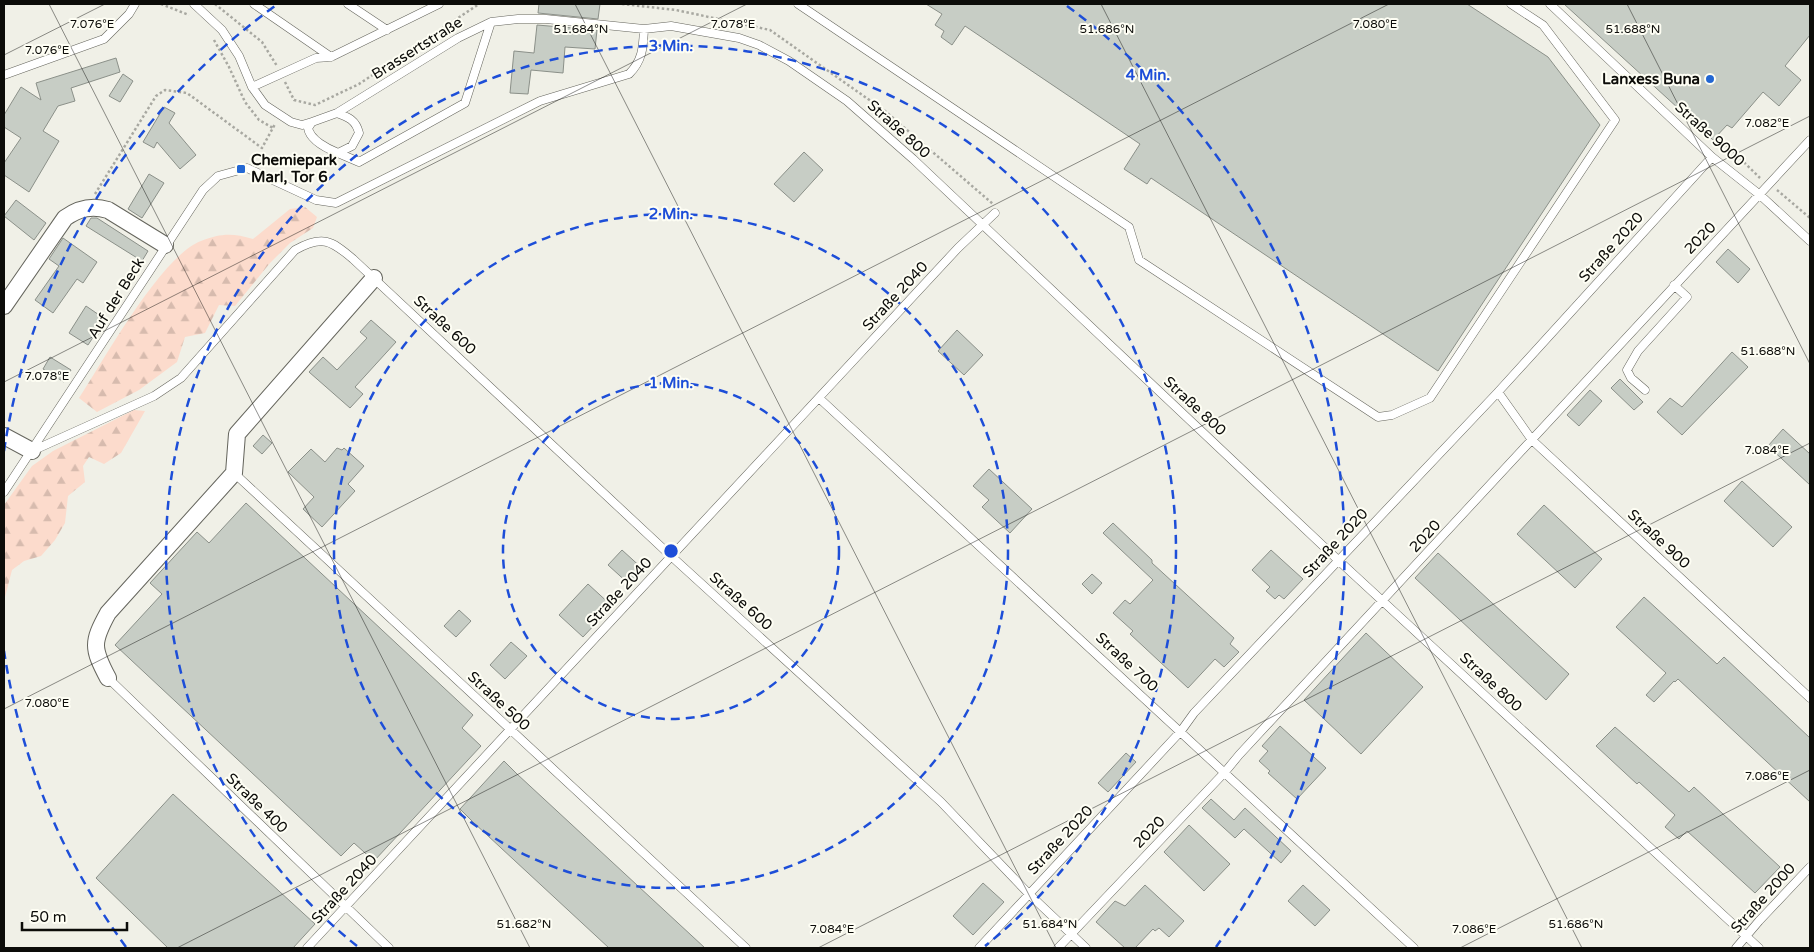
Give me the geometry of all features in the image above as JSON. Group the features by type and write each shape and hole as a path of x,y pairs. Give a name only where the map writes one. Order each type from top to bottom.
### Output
{"street":[{"path":"4,306 65,218 76,210 98,207 108,210 165,245"},
{"path":"108,678 97,657 96,635 108,612 234,473 238,434 374,278"},
{"path":"4,436 32,451"}],"lane":[{"path":"4,75 104,39 129,14 136,4"},
{"path":"194,4 222,30 238,56 252,88 265,105 315,139 359,162 465,103 491,22"},
{"path":"254,4 331,57"},
{"path":"348,4 387,30"},
{"path":"252,88 316,58 331,57 439,4"},
{"path":"798,4 1129,227 1139,260 1378,417 1392,415 1430,398 1615,120 1543,25 1511,4"},
{"name":"Straße 9000","path":"1550,4 1712,157 1760,194 1810,242"},
{"name":"Brassertstraße","path":"336,112 458,38 491,22 518,18 546,19"},
{"name":"Straße 800","path":"546,19 644,29 671,26 738,38 759,44 789,61 847,101 984,225 1338,560 1759,948"},
{"name":"Auf der Beck","path":"4,492 165,245 210,182 218,176 232,170 247,168 316,200 336,203 540,101 629,74 638,65 643,52 644,29"},
{"path":"291,122 302,125 336,112 349,117 357,125 359,133 352,146 338,152"},
{"path":"312,122 308,128 309,134 315,139"},
{"name":"2020","path":"1058,948 1226,772 1239,755 1810,140"},
{"name":"Straße 2020","path":"979,948 1194,713 1498,392 1712,157"},
{"name":"Straße 2040","path":"307,948 958,248 996,213"},
{"name":"Straße 600","path":"32,451 154,396 182,378 276,269 296,250 311,242 325,240 333,244 374,278 671,556 941,802 1029,894 1086,948"},
{"path":"1645,390 1631,378 1627,370 1638,350 1686,297 1674,285"},
{"name":"Straße 900","path":"1498,392 1532,440 1810,698"},
{"name":"Straße 700","path":"820,398 1414,948"},
{"name":"Straße 500","path":"234,473 746,948"},
{"name":"Straße 400","path":"108,678 345,908 389,948"},
{"name":"Straße 2000","path":"1736,948 1747,937 1759,920 1810,867"}],"path":[{"path":"161,4 192,16"},
{"path":"86,208 156,96 165,90 187,93 262,148 273,128 259,120 245,102 230,66 211,34"}],"green space":[{"path":"305,207 317,217 313,228 290,243 270,263 235,306 219,305 205,333 185,337 177,362 139,390 97,412 79,398 151,287 185,250 201,241 221,235 253,239 290,209"},
{"path":"134,410 145,411 121,453 104,464 89,457 83,466 85,482 68,496 65,523 55,540 41,556 24,561 12,570 4,601 4,505 32,466 53,451"}],"building":[{"path":"539,4 600,4 598,19 538,13"},
{"path":"926,4 1467,4 1548,57 1600,125 1438,371 1151,178 1147,184 1124,169 1140,144 965,26 952,45 941,37 944,31 935,25 942,14"},
{"name":"Lanxess Buna","path":"1564,4 1810,4 1810,35 1785,66 1801,80 1779,106 1763,92 1732,128 1727,125 1713,140"},
{"path":"537,25 597,30 595,49 565,47 563,73 531,70 528,94 510,93 514,51 534,53"},
{"path":"116,58 120,72 71,88 75,101 58,106 43,131 59,141 29,192 4,175 4,163 21,138 4,127 4,115 21,87 41,100 36,83"},
{"path":"123,74 133,81 120,102 109,96"},
{"path":"164,107 175,113 169,123 196,155 180,169 157,142 154,148 143,142"},
{"path":"804,152 823,170 794,202 774,184"},
{"path":"149,174 164,183 142,218 128,209"},
{"path":"16,200 46,223 34,240 4,216"},
{"path":"91,218 97,218 148,251 142,261 86,226"},
{"path":"63,238 97,262 83,283 77,279 53,313 35,300 59,266 49,259"},
{"path":"1728,249 1750,269 1738,283 1716,262"},
{"path":"86,306 105,319 88,345 69,333"},
{"path":"371,320 396,342 355,387 363,394 350,408 309,372 323,357 337,370 367,338 360,332"},
{"path":"957,330 983,355 964,375 938,351"},
{"path":"1732,352 1748,367 1682,435 1657,412 1670,398 1682,407"},
{"path":"50,357 71,370 64,382 43,369"},
{"path":"1620,379 1643,402 1634,410 1611,388"},
{"path":"1590,390 1602,401 1579,426 1567,415"},
{"path":"1783,429 1810,454 1810,485 1768,446"},
{"path":"263,435 272,443 262,454 253,446"},
{"path":"337,448 342,450 344,448 364,466 348,484 355,491 322,527 303,509 314,497 288,472 311,449 325,462"},
{"path":"989,469 1032,509 1010,533 982,507 989,500 973,486"},
{"path":"1742,481 1792,527 1773,547 1724,501"},
{"path":"246,503 473,715 462,728 481,746 374,861 354,843 341,856 115,645 162,594 150,583 197,532 209,543"},
{"path":"1544,505 1602,559 1575,588 1517,534"},
{"path":"1113,523 1152,560 1152,563 1234,638 1230,644 1239,652 1224,667 1215,659 1188,688 1130,634 1133,631 1113,613 1125,600 1130,604 1153,580 1103,533"},
{"path":"622,550 644,570 630,585 608,565"},
{"path":"1271,550 1303,579 1284,599 1279,595 1275,599 1266,591 1270,587 1252,570"},
{"path":"1438,553 1569,674 1546,700 1415,578"},
{"path":"1092,574 1102,583 1092,594 1082,584"},
{"path":"588,584 612,606 583,637 559,615"},
{"path":"1644,597 1717,664 1724,657 1810,738 1810,802 1678,679 1654,702 1646,695 1666,673 1616,627"},
{"path":"459,610 471,621 456,637 444,626"},
{"path":"1366,633 1423,687 1361,754 1304,700"},
{"path":"511,642 527,656 505,679 490,665"},
{"path":"1280,726 1326,768 1297,799 1268,773 1270,771 1259,761 1268,751 1262,746"},
{"path":"1615,727 1689,792 1694,787 1780,867 1755,893 1687,831 1679,839 1665,827 1675,815 1639,782 1637,784 1596,746"},
{"path":"1126,753 1136,762 1108,792 1098,783"},
{"path":"504,761 705,948 609,948 473,822 460,809"},
{"path":"173,794 315,924 293,948 168,948 96,878"},
{"path":"1211,799 1234,820 1245,808 1291,851 1281,863 1244,829 1235,838 1202,808"},
{"path":"1189,825 1230,864 1204,891 1164,852"},
{"path":"983,883 1004,902 973,935 953,916"},
{"path":"1145,885 1184,921 1169,937 1159,928 1155,931 1153,929 1135,948 1125,948 1096,922 1115,901 1125,906"},
{"path":"1303,885 1330,910 1315,926 1288,901"}],"place":[{"name":"Lanxess Buna","path":"1710,79"},
{"name":"Chemiepark Marl, Tor 6","path":"241,169"}]}
